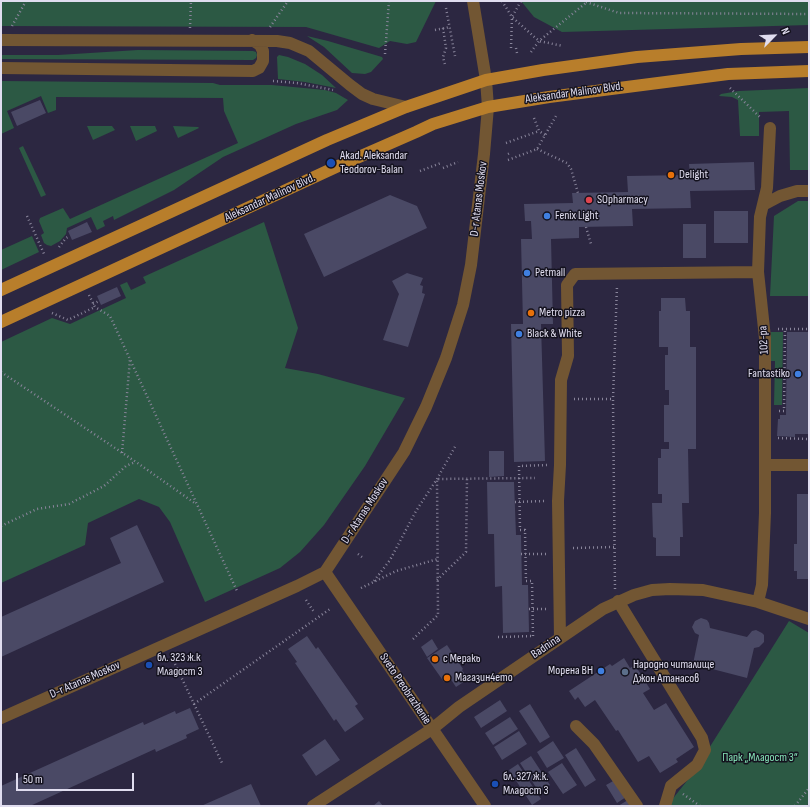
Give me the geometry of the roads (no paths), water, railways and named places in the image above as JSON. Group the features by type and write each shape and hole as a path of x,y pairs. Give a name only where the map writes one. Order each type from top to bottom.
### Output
{"main road":[{"path":"1,290 327,140 406,107 486,80 543,70 637,57 741,49 809,47"},
{"name":"Aleksandar Malinov Blvd.","path":"1,322 433,124 488,107 549,96 706,76 753,72 809,70"}],"street":[{"name":"D-r Atanas Moskov","path":"1,718 297,586 325,572 404,452 426,407 446,358 463,305 471,265 488,107 486,80 473,1"},
{"path":"1,40 277,41 300,46 309,51 362,94 373,99 406,107"},
{"path":"1,68 253,71 259,68 263,61 263,51 260,44 252,40"},
{"name":"102-ра","path":"758,602 762,585 765,513 765,338 758,272 760,217 767,188 770,128"},
{"path":"763,205 780,196 797,191 809,191"},
{"path":"560,638 558,501 560,465 560,380 568,356 567,285 575,274 758,272"},
{"path":"764,465 809,465"},
{"name":"Sveto Preobrazhenie","path":"325,572 485,806"},
{"name":"Badnina","path":"313,806 432,729 459,707 603,609 617,597 634,595 652,590 686,588 717,592 758,602 809,619"},
{"path":"617,597 702,738 705,750 696,765 671,786 665,806"},
{"path":"576,726 594,744 637,806"}],"place":[{"name":"Akad. Aleksandar Teodorov-Balan","path":"331,163"},
{"name":"Delight","path":"671,175"},
{"name":"SOpharmacy","path":"589,200"},
{"name":"Fenix Light","path":"547,216"},
{"name":"Petmall","path":"527,273"},
{"name":"Metro pizza","path":"531,313"},
{"name":"Black & White","path":"519,334"},
{"name":"Fantastiko","path":"798,374"},
{"name":"с Меракь","path":"435,659"},
{"name":"бл. 323 ж.к Младост 3","path":"149,665"},
{"name":"Морена ВН","path":"601,671"},
{"name":"Народно читалище Джон Атанасов","path":"625,672"},
{"name":"Магазин4ето","path":"447,678"},
{"name":"бл. 327 ж.к. Младост 3","path":"495,784"}],"park label":[{"name":"Парк „Младост 3“","path":"760,758"}]}
